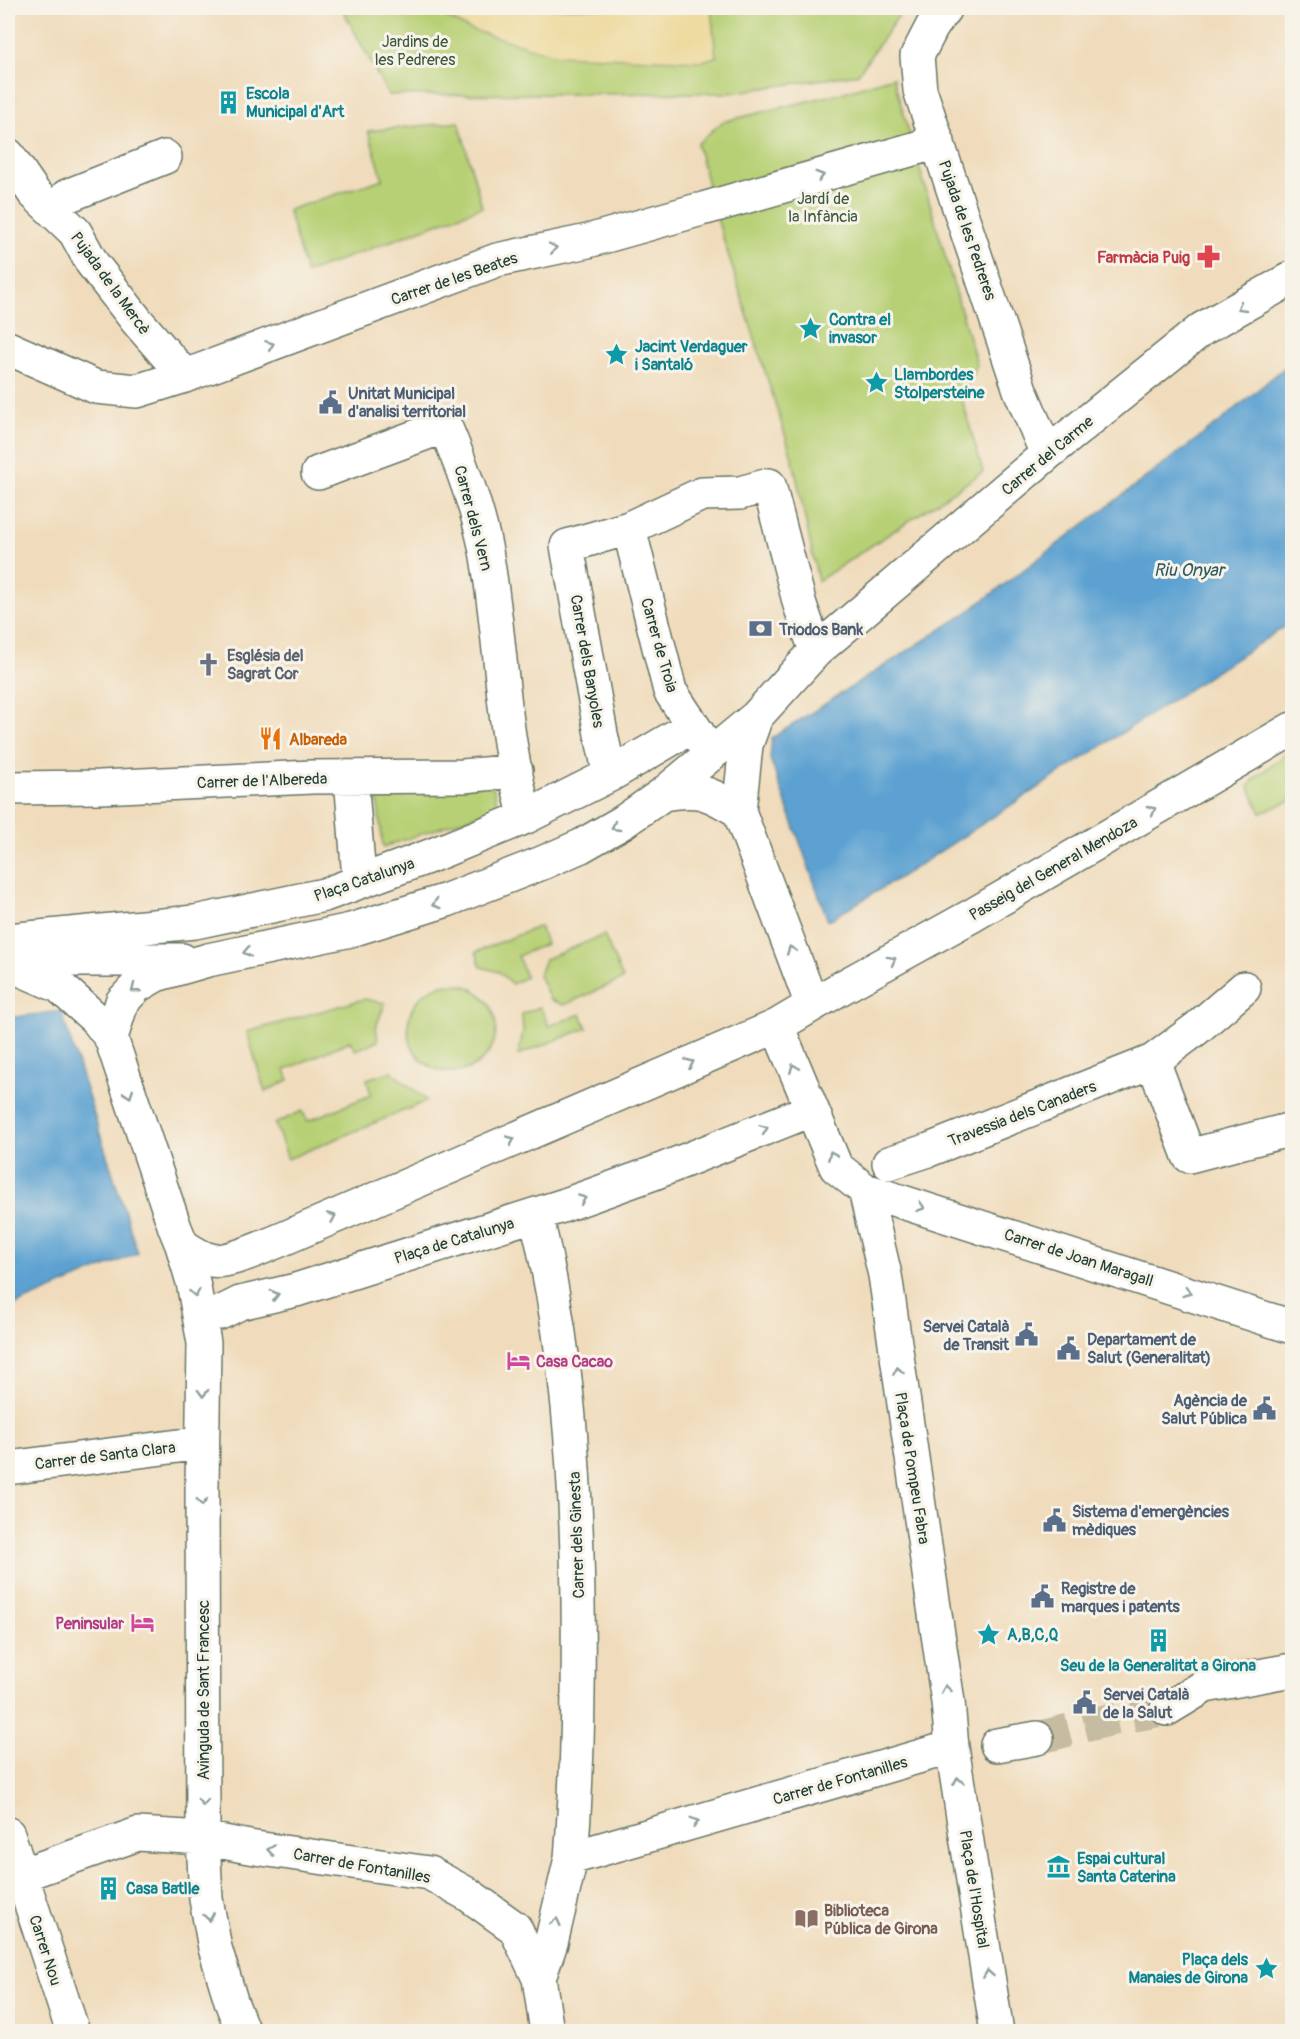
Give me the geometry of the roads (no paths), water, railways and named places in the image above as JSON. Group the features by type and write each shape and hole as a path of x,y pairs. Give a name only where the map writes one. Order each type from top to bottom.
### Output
{"street":[{"name":"Pujada de les Pedreres","path":"945,8 917,56 920,90 1020,390 1047,454"},
{"name":"Carrer de les Beates","path":"200,371 497,260 588,241 938,142"},
{"name":"Pujada de la Mercè","path":"8,155 34,193 75,232 92,263 137,321 200,371"},
{"path":"67,196 165,157"},
{"name":"Carrer del Carme","path":"816,651 1047,454 1203,329 1293,278"},
{"path":"8,348 96,387 137,391 200,371"},
{"name":"Carrer dels Vern","path":"318,473 445,426 464,470 486,550 516,771 526,817"},
{"path":"111,1038 122,1002 137,986 156,975 208,960 351,930 494,883 581,846 663,794 756,717 816,651 800,605 769,485 740,493 702,494 629,528"},
{"name":"Carrer dels Banyoles","path":"610,775 567,546 629,528"},
{"name":"Carrer de Troia","path":"629,528 670,691 711,754"},
{"path":"182,1245 214,1261 232,1258 278,1241 777,1026 812,1005 739,811 746,745 756,717"},
{"name":"Plaça Catalunya","path":"9,957 324,895 430,856 526,817 610,775 693,726"},
{"name":"Passeig del General Mendoza","path":"812,1005 973,915 1293,729"},
{"name":"Carrer de l'Albereda","path":"8,788 100,788 351,777 463,776 516,771"},
{"path":"351,777 358,866"},
{"path":"663,794 699,791 717,797 739,811"},
{"path":"9,957 70,960 124,958 208,960"},
{"path":"9,957 59,987 97,1020 111,1038 182,1245 193,1282 204,1343"},
{"name":"Travessia dels Canaders","path":"889,1163 929,1150 1153,1061 1196,1029 1244,988"},
{"path":"777,1026 836,1167 865,1190"},
{"path":"1153,1061 1189,1156 1293,1129"},
{"name":"Plaça de Catalunya","path":"220,1313 240,1303 296,1290 536,1215 654,1173 811,1110"},
{"name":"Carrer de Joan Maragall","path":"865,1190 1293,1327"},
{"name":"Plaça de Pompeu Fabra","path":"865,1190 885,1275 948,1702 952,1747"},
{"name":"Carrer dels Ginesta","path":"536,1215 548,1270 568,1398 575,1490 579,1661 571,1858"},
{"path":"204,1343 212,1324 278,1241"},
{"name":"Avinguda de Sant Francesc","path":"204,1343 202,1838 206,1899 215,1948 243,2031"},
{"name":"Carrer de Santa Clara","path":"8,1468 202,1443"},
{"path":"1167,1709 1205,1686 1293,1670"},
{"path":"997,1745 1038,1738"},
{"name":"Carrer de Fontanilles","path":"571,1858 952,1747"},
{"name":"Plaça de l'Hospital","path":"952,1747 997,2031"},
{"name":"Carrer Nou","path":"8,1834 73,2031"},
{"name":"Carrer de Fontanilles","path":"21,1875 138,1834 202,1838 429,1873 469,1895 515,1928 540,1978"},
{"path":"547,2031 540,1978 551,1943 571,1858"}],"water":[{"name":"Riu Onyar","path":"1292,363 1292,622 910,871 828,921 770,759 772,738 965,614 1222,420"},
{"path":"61,1011 138,1253 8,1308 8,1018"}],"tunnel":[{"path":"1037,1738 1113,1719 1167,1709"}],"place":[{"name":"Escola Municipal d'Art","path":"228,102"},
{"name":"Farmàcia Puig","path":"1208,257"},
{"name":"Contra el invasor","path":"811,328"},
{"name":"Jacint Verdaguer i Santaló","path":"617,355"},
{"name":"Llambordes Stolpersteine","path":"876,383"},
{"name":"Unitat Municipal d'analisi territorial","path":"330,402"},
{"name":"Triodos Bank","path":"761,629"},
{"name":"Església del Sagrat Cor","path":"209,664"},
{"name":"Albareda","path":"271,739"},
{"name":"Servei Català de Transit","path":"1027,1335"},
{"name":"Departament de Salut (Generalitat)","path":"1069,1348"},
{"name":"Casa Cacao","path":"518,1361"},
{"name":"Agència de Salut Pública","path":"1265,1409"},
{"name":"Sistema d'emergències mèdiques","path":"1054,1520"},
{"name":"Registre de marques i patents","path":"1043,1597"},
{"name":"Peninsular","path":"142,1623"},
{"name":"A,B,C,Q","path":"989,1634"},
{"name":"Seu de la Generalitat a Girona","path":"1158,1640"},
{"name":"Servei Català de la Salut","path":"1085,1703"},
{"name":"Espai cultural Santa Caterina","path":"1059,1867"},
{"name":"Casa Batlle","path":"108,1888"},
{"name":"Biblioteca Pública de Girona","path":"806,1919"},
{"name":"Plaça dels Manaies de Girona","path":"1266,1968"}],"park label":[{"name":"Jardins de les Pedreres","path":"415,50"},
{"name":"Jardí de la Infància","path":"823,207"}]}
